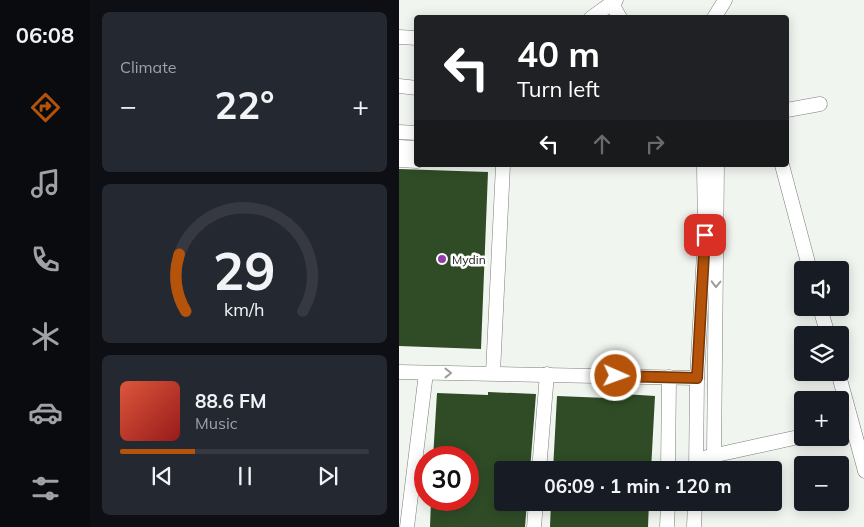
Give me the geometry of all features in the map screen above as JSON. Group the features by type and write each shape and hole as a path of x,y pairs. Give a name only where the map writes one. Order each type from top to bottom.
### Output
{"street":[{"path":"716,15 725,0"},
{"path":"595,15 614,2 619,15"},
{"path":"399,37 414,38"},
{"path":"399,86 414,88"},
{"path":"789,110 820,104"},
{"path":"399,132 414,133"},
{"path":"399,147 414,148"},
{"path":"399,160 414,161"},
{"path":"493,373 503,167"},
{"path":"696,461 697,378 705,235 704,167"},
{"path":"714,456 717,167"},
{"path":"783,167 808,261"},
{"path":"399,372 697,378"},
{"path":"407,527 426,373"},
{"path":"540,461 547,374"},
{"path":"668,461 669,377"},
{"path":"849,434 864,471"},
{"path":"704,461 714,456 794,438"},
{"path":"534,527 535,511"},
{"path":"667,527 668,511"},
{"path":"694,527 695,511"}],"building":[{"name":"Mydin","path":"399,169 488,172 481,349 399,346"},
{"path":"488,392 536,394 531,461 494,461 494,511 526,511 525,527 430,527 431,511 479,511 479,446 434,446 437,393 488,395"},
{"path":"608,393 655,396 651,461 553,461 557,396 607,398"},
{"path":"551,511 649,511 648,527 550,527"}],"place":[{"name":"Mydin","path":"442,259"}],"route":[{"path":"616,376 697,378 705,235"}]}
